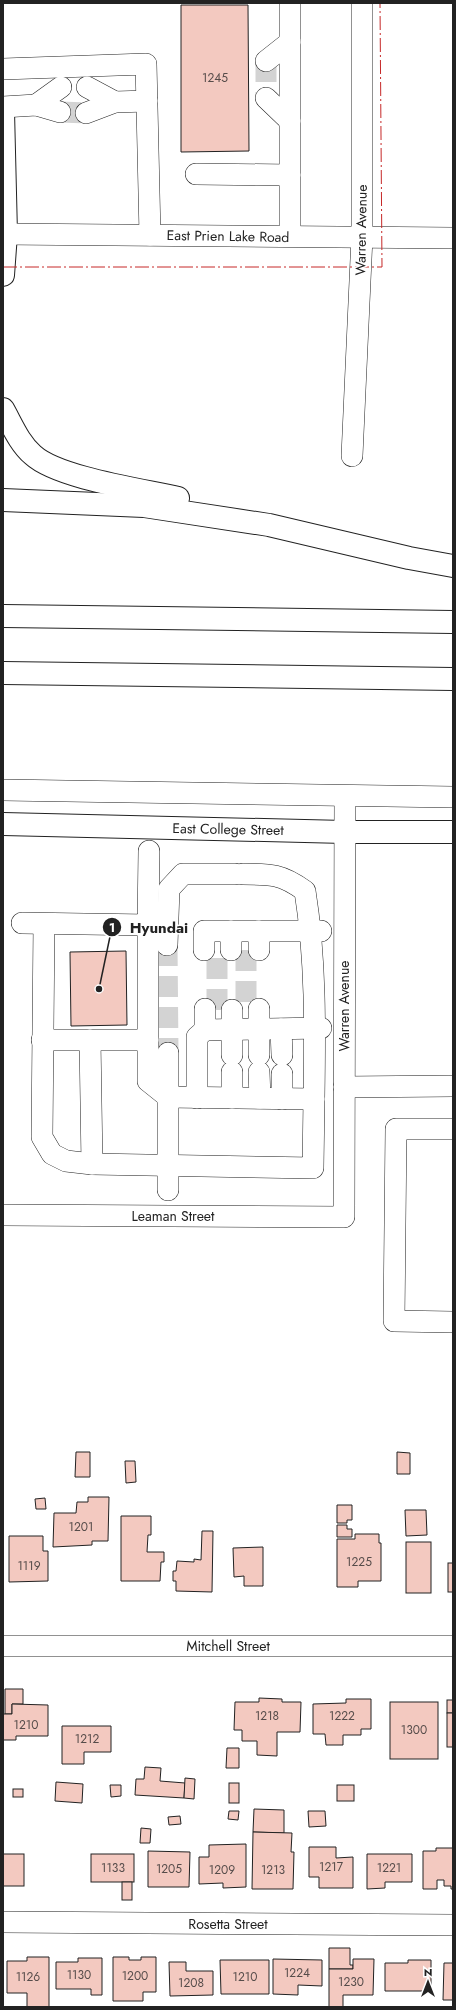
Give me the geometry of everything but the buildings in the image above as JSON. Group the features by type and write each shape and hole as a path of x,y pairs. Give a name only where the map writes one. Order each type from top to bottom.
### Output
{"main road":[{"path":"3,111 3,275"},
{"path":"3,409 20,440 33,455 50,466 79,476 196,502 269,525 409,558 453,566"},
{"path":"3,500 144,506 269,525"},
{"path":"3,616 453,622"},
{"path":"3,673 453,679"},
{"name":"East College Street","path":"3,824 344,832 453,832"}],"street":[{"path":"290,3 290,236"},
{"name":"Warren Avenue","path":"352,456 362,237 362,3"},
{"path":"266,61 290,42"},
{"path":"3,69 146,64 150,235"},
{"path":"36,105 61,87"},
{"path":"87,87 115,102"},
{"path":"266,98 290,121"},
{"path":"86,113 115,102 147,101"},
{"path":"3,107 36,105 60,112"},
{"path":"196,174 290,175"},
{"name":"East Prien Lake Road","path":"4,234 453,238"},
{"path":"3,790 453,798"},
{"name":"Warren Avenue","path":"344,1217 345,796"},
{"path":"149,851 148,1081 168,1097 314,1099"},
{"path":"44,924 42,1137 52,1154 66,1161 92,1164 314,1168 314,1099 318,1028 316,931 305,891 289,879 266,874 183,874 169,888 167,945"},
{"path":"22,923 148,925"},
{"path":"235,941 316,931"},
{"path":"197,1098 197,1037 232,1020 281,1029 318,1028"},
{"path":"232,1020 232,1098"},
{"path":"232,1020 259,1063 260,1098"},
{"path":"281,1029 282,1099"},
{"path":"42,1040 148,1040"},
{"path":"90,1040 92,1164"},
{"path":"168,1053 168,1190"},
{"path":"344,1088 453,1086"},
{"path":"453,1129 396,1129 394,1321 453,1322"},
{"name":"Leaman Street","path":"3,1215 344,1217"},
{"name":"Mitchell Street","path":"3,1646 453,1646"},
{"name":"Rosetta Street","path":"3,1922 453,1925"}],"tunnel":[{"path":"266,61 266,98"},
{"path":"60,112 86,113"},
{"path":"167,945 168,1053"},
{"path":"217,949 217,1010"},
{"path":"246,950 246,1010"}],"power":[{"path":"3,267 382,267 380,3"}],"place":[{"name":"Hyundai","path":"99,989"}]}
